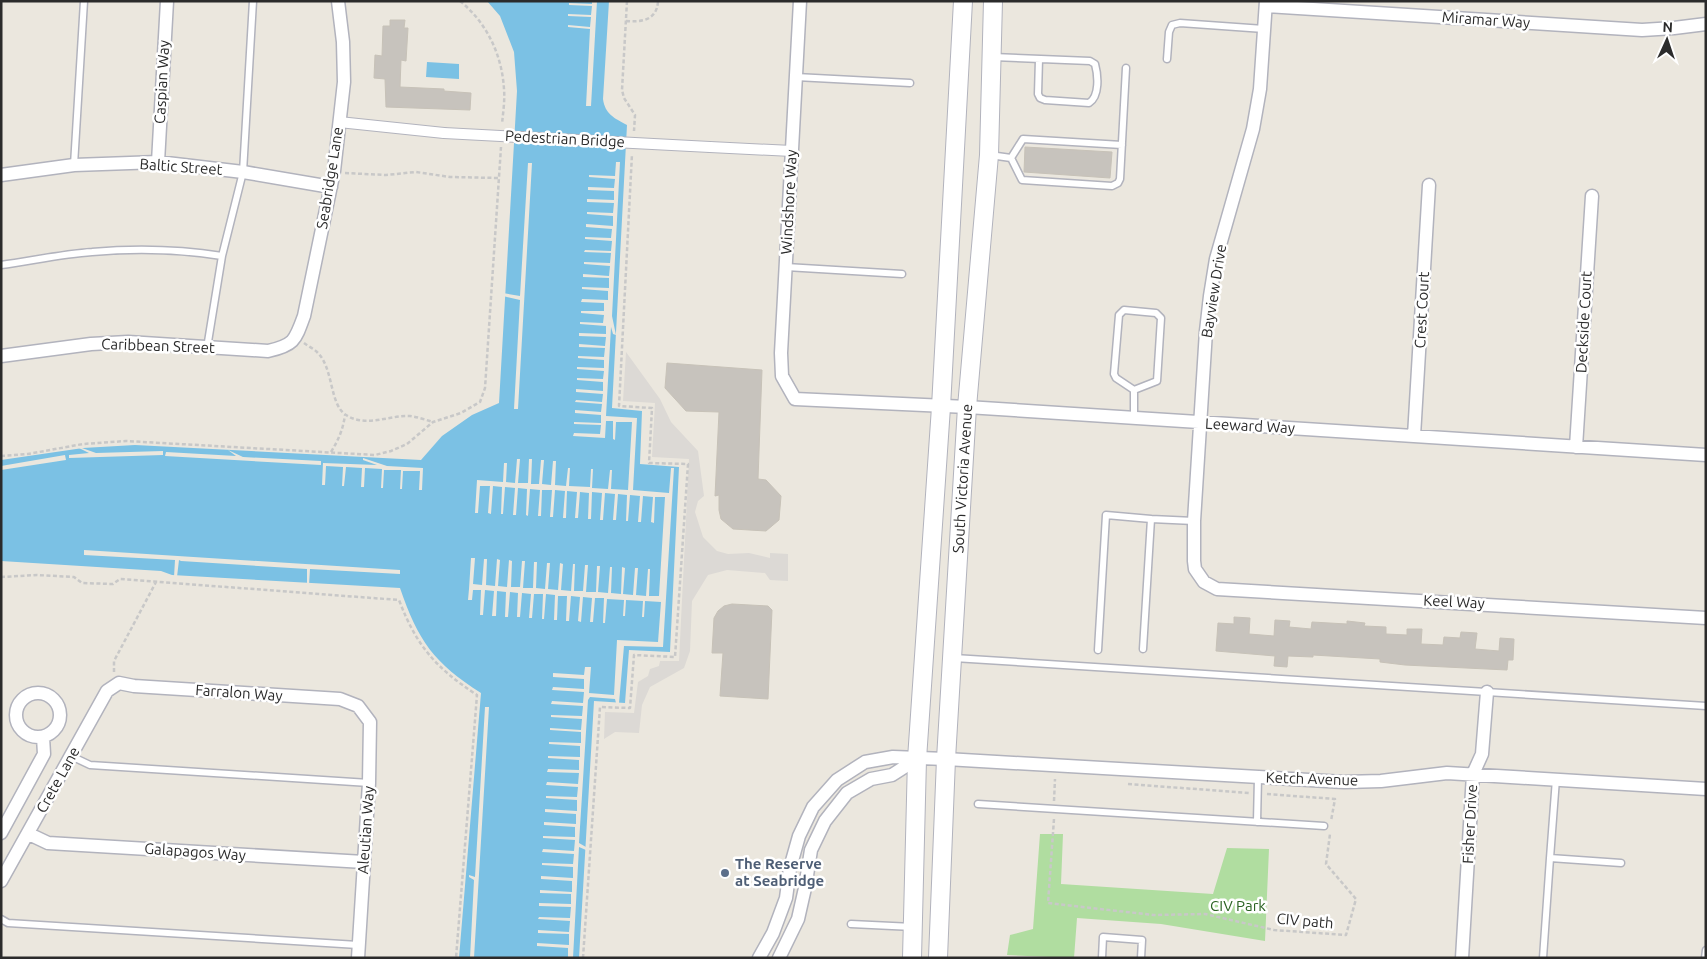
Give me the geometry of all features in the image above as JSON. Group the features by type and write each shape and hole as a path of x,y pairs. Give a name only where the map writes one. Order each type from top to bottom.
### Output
{"main road":[{"name":"South Victoria Avenue","path":"912,958 917,759 941,406 963,1"},
{"name":"South Victoria Avenue","path":"938,958 946,759 967,408 988,155 993,1"}],"street":[{"name":"Caspian Way","path":"158,162 167,1"},
{"name":"Seabridge Lane","path":"286,347 296,338 304,316 334,171 344,82 343,42 338,1"},
{"name":"Windshore Way","path":"795,399 782,376 781,353 800,1"},
{"name":"Miramar Way","path":"1266,4 1642,30 1706,24"},
{"name":"Bayview Drive","path":"1204,582 1195,569 1194,521 1199,423 1210,296 1216,259 1253,129 1260,89 1266,4"},
{"name":"Pedestrian Bridge","path":"338,122 444,133 792,151"},
{"name":"Baltic Street","path":"1,175 74,166 158,162 243,172 331,187"},
{"name":"Crest Court","path":"1414,436 1429,184"},
{"name":"Deckside Court","path":"1576,447 1592,196"},
{"name":"Caribbean Street","path":"1,356 91,344 128,342 268,351 286,347"},
{"name":"Leeward Way","path":"795,399 941,406 1706,454"},
{"name":"Keel Way","path":"1204,582 1217,589 1706,618"},
{"name":"Farralon Way","path":"119,683 134,686 340,699 358,706"},
{"name":"Crete Lane","path":"1,881 29,834 107,691 119,683"},
{"name":"Fisher Drive","path":"1462,958 1473,774 1482,754 1487,692"},
{"name":"Aleutian Way","path":"358,706 370,722 369,783 358,958"},
{"path":"1,833 44,754 43,736"},
{"name":"Ketch Avenue","path":"759,958 773,933 786,898 790,868 799,836 813,807 837,780 865,762 893,757 1344,782 1381,781 1447,773 1706,789"},
{"path":"779,958 798,919 811,850 825,821 847,793 871,779 892,775 917,759"},
{"name":"Galapagos Way","path":"29,834 48,843 364,862"}],"lane":[{"path":"74,166 84,1"},
{"path":"207,348 222,256 243,172 254,1"},
{"path":"1166,59 1169,32 1172,25 1180,23 1264,29"},
{"path":"992,58 1090,60 1095,64 1097,72 1093,101 1089,103 1040,98 1038,94 1039,59"},
{"path":"1011,158 1022,180 1112,186 1118,183 1120,179 1126,68"},
{"path":"796,77 910,83"},
{"path":"1011,158 1023,139 1122,145"},
{"path":"988,155 1011,158"},
{"path":"1,265 91,252 188,251 222,256"},
{"path":"786,267 902,274"},
{"path":"1124,310 1156,312 1160,318 1157,381 1134,390 1116,378 1114,374 1119,315 1124,310"},
{"path":"1134,390 1134,419"},
{"path":"1098,650 1106,515 1194,521"},
{"path":"1143,650 1151,519"},
{"path":"952,658 1706,706"},
{"path":"71,756 90,766 369,783"},
{"path":"1257,822 1258,777"},
{"path":"1543,958 1556,779"},
{"path":"978,804 1324,826"},
{"path":"1550,858 1621,862"},
{"path":"1,919 8,923 358,945"},
{"path":"851,924 914,927"},
{"path":"1102,958 1104,937 1142,940 1140,958"},
{"path":"1705,958 1706,950"}],"path":[{"path":"460,1 477,18 496,50 502,72 504,90 502,129"},
{"path":"627,1 622,90 624,98 635,115 634,134"},
{"path":"626,21 640,22 651,18 658,5 658,1"},
{"path":"1,456 28,454 83,444 126,441 375,455 391,451 406,444 433,422 461,413 480,402 485,388 502,139"},
{"path":"584,958 600,707 630,708 634,655 675,657 688,464 649,463 652,408 619,406 632,154"},
{"path":"334,171 360,175 416,172 450,177 499,178"},
{"path":"296,338 318,352 326,364 337,404 345,414 358,420 376,421 412,416 433,422"},
{"path":"332,452 339,440 345,414"},
{"path":"1,577 37,575 74,577 82,583 113,584 120,579 400,600 418,641 436,664 477,695 456,958"},
{"path":"119,683 114,673 114,661 156,582"},
{"name":"CIV path","path":"1064,779 1054,779 1048,903 1153,915 1205,914 1274,930 1346,935 1356,899 1326,864 1335,799 1122,784"}],"green space":[{"name":"CIV Park","path":"1040,834 1063,834 1061,884 1213,894 1227,848 1269,849 1265,941 1161,924 1077,918 1074,958 1007,955 1010,935 1033,929"}],"shaded area":[{"path":"626,352 660,399 671,422 698,451 704,496 698,501 695,512 703,537 717,551 728,554 749,553 770,558 770,553 788,554 788,581 770,580 765,573 727,570 708,575 692,601 690,651 684,668 650,687 642,705 639,733 615,732 604,739 605,712 634,713 638,682 648,676 650,669 659,666 660,661 679,661 689,459 652,457 655,403 623,401"}],"water":[{"path":"487,1 609,1 603,99 608,112 614,118 627,125 612,408 642,411 640,464 679,467 670,652 629,650 625,703 594,701 579,958 459,958 481,693 439,661 421,637 400,588 172,575 161,571 1,561 1,460 83,448 135,445 421,460 442,436 472,415 499,403 517,91 514,52 500,16"},
{"path":"427,62 459,64 459,79 426,77"}],"pier":[{"path":"592,1 597,1 591,106 586,106 590,29 568,27 568,25 590,27 591,17 568,16 568,14 591,15 592,6 569,5 569,3 592,4"},
{"path":"616,162 620,162 612,316 616,335 613,334 611,327 606,416 637,418 633,490 669,493 671,468 674,468 663,647 624,646 619,703 616,703 615,699 590,697 588,700 579,843 586,847 586,850 579,847 573,958 568,958 568,948 537,946 537,943 569,945 569,934 538,933 538,930 569,932 570,921 538,919 539,917 570,918 571,907 539,906 539,903 571,904 571,894 540,893 540,890 572,892 572,881 541,879 541,876 573,878 573,867 542,865 542,863 573,864 574,854 542,852 543,849 574,851 575,840 543,838 543,836 575,837 575,827 544,825 544,822 576,824 576,814 545,812 545,809 577,811 577,800 546,798 546,796 577,797 578,787 546,785 547,782 578,784 579,773 547,772 548,769 579,770 579,760 548,758 548,756 580,757 580,746 549,744 549,742 581,743 581,732 550,730 550,728 581,730 582,719 551,717 551,715 582,716 583,706 551,704 552,701 583,703 584,692 552,690 553,687 584,689 584,679 553,677 553,673 584,675 585,667 591,667 589,693 614,695 617,640 658,642 661,602 645,601 644,617 642,617 643,601 626,600 625,616 623,616 624,600 607,599 605,623 603,623 604,598 595,598 593,622 590,622 592,598 583,597 581,622 578,621 580,597 571,596 569,621 566,621 567,596 558,596 557,620 554,620 555,595 546,594 544,619 542,619 543,594 534,594 532,618 529,618 531,594 522,593 520,617 517,617 518,593 510,592 508,617 505,617 506,592 497,591 496,616 492,616 494,591 485,590 483,615 480,615 481,590 473,590 472,600 468,600 471,558 475,558 473,584 482,585 484,559 487,559 486,585 495,586 497,559 500,560 498,586 507,587 509,560 512,561 511,587 520,587 522,561 525,561 523,588 533,588 534,562 537,562 536,588 545,589 547,563 550,563 548,589 558,590 560,563 563,564 561,590 571,591 573,564 575,564 574,591 583,591 585,565 588,565 586,592 596,592 597,566 600,566 598,592 608,593 610,567 612,567 611,593 621,594 622,567 625,568 623,594 633,595 635,568 638,568 636,595 646,596 648,569 650,569 649,596 659,596 665,497 655,497 654,523 651,522 653,497 643,496 641,522 638,522 640,496 630,495 628,521 626,521 627,495 618,494 616,520 613,520 615,494 605,493 603,520 600,520 602,493 592,492 591,519 588,519 589,493 580,492 578,518 575,518 577,492 567,491 566,518 563,518 565,491 555,490 553,517 550,517 552,490 542,490 541,516 538,516 540,490 530,489 528,516 526,515 527,489 518,488 516,515 513,515 515,488 505,487 503,514 501,514 502,487 493,486 491,514 488,513 490,486 480,486 478,513 475,513 477,480 503,482 504,463 507,463 506,482 515,483 517,459 520,459 518,483 528,483 529,459 532,459 531,484 539,484 541,460 544,460 542,484 551,485 553,461 556,461 555,485 566,486 568,468 570,468 569,486 590,487 591,469 593,469 592,488 608,489 610,470 612,470 611,489 628,490 632,422 616,422 615,440 613,439 613,421 606,421 605,438 573,436 574,433 600,434 601,425 574,424 574,422 601,423 601,415 575,413 575,410 601,412 602,404 575,402 576,400 602,402 603,394 576,392 576,389 603,391 603,382 577,380 577,378 603,379 604,371 577,369 577,367 604,368 604,360 578,358 578,356 604,357 605,348 579,347 579,344 605,346 606,337 579,336 579,333 606,334 606,326 580,324 580,322 603,323 604,315 581,313 581,311 604,311 604,303 581,302 582,299 608,300 608,291 582,289 582,287 609,288 609,278 583,277 583,274 609,276 610,266 584,264 584,262 610,263 611,253 584,252 585,250 611,251 612,241 585,239 585,237 611,238 612,229 586,227 586,224 613,226 613,216 587,214 587,212 613,213 614,203 587,202 587,199 614,200 614,191 588,190 588,187 614,188 615,179 589,177 589,175 615,176"},
{"path":"528,163 532,163 518,409 514,409 520,300 503,296 503,293 520,296"},
{"path":"79,448 96,453 163,451 163,455 69,458 69,455 89,453"},
{"path":"228,450 243,457 321,461 321,465 165,456 166,452 236,456"},
{"path":"65,455 66,460 1,470 1,466"},
{"path":"363,458 387,466 423,468 422,490 419,490 420,471 403,471 402,489 400,489 401,470 384,470 383,488 381,488 382,469 365,468 364,487 361,487 362,468 346,467 344,486 342,486 343,467 326,466 325,485 322,485 323,463 377,465 363,460"},
{"path":"84,550 400,570 400,574 310,569 309,585 307,585 307,569 179,560 177,577 174,577 175,560 84,555"},
{"path":"485,707 489,707 474,958 470,958 474,880 469,875 475,877"}],"building":[{"path":"390,20 405,20 404,28 408,28 406,61 401,60 400,87 444,89 444,91 471,93 470,110 386,107 385,79 374,78 375,55 382,56 383,26 390,26"},
{"path":"1025,147 1112,152 1110,178 1024,172"},
{"path":"667,363 762,370 758,479 766,480 781,496 779,520 766,531 733,529 721,519 719,495 715,496 719,412 686,411 665,388"},
{"path":"732,604 768,606 772,610 768,699 720,696 723,653 712,653 714,618 724,606"},
{"path":"1234,617 1250,618 1249,634 1274,636 1275,620 1290,621 1289,627 1311,629 1312,622 1347,624 1347,621 1365,623 1364,626 1386,627 1386,634 1407,635 1407,629 1422,629 1421,644 1443,645 1444,637 1460,638 1461,632 1477,633 1475,649 1499,651 1500,638 1514,639 1513,660 1508,660 1507,670 1405,665 1380,662 1380,659 1313,655 1313,657 1288,656 1287,667 1274,666 1275,656 1216,651 1218,623 1234,624"}],"place":[{"name":"The Reserve at Seabridge","path":"725,873"}]}
